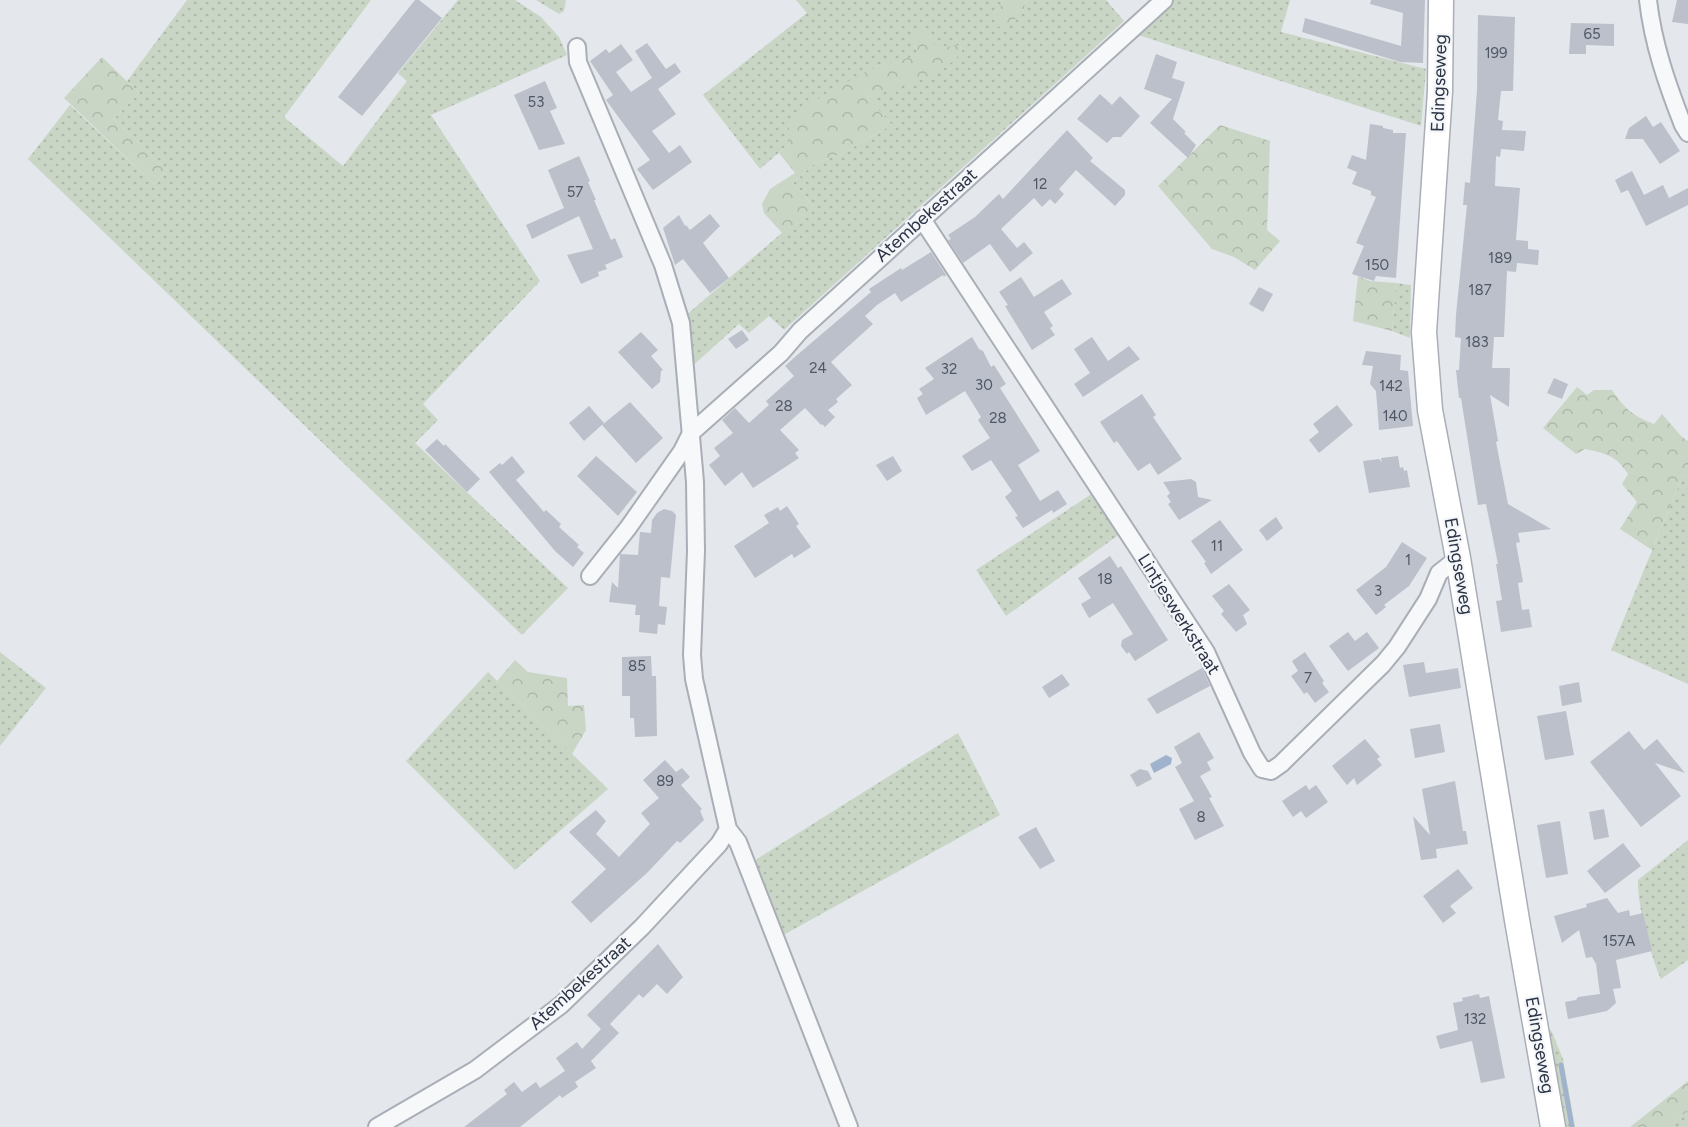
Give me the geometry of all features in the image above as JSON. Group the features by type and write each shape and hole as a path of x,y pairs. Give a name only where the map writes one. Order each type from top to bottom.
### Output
{"main road":[{"name":"Edingseweg","path":"1441,0 1440,91 1424,332 1430,411 1458,558 1553,1127"}],"street":[{"name":"Atembekestraat","path":"590,576 634,519 692,433 781,353 800,331 922,219 1164,0"},
{"path":"1648,0 1651,25 1663,71 1683,125 1688,132"},
{"path":"577,47 578,63 663,265 681,323 695,482 696,551 692,655 694,679 728,829 738,842 849,1127"},
{"name":"Lintjeswerkstraat","path":"922,219 1206,652 1252,753 1262,769 1271,771 1281,765 1383,664 1397,647 1428,599 1440,573 1458,558"},
{"name":"Atembekestraat","path":"377,1127 475,1070 561,1005 642,927 719,844 728,829"}],"green space":[{"path":"187,0 371,0 284,117 343,166 407,81 398,73 458,0 515,0 541,17 559,37 567,55 431,115 540,281 423,404 438,420 415,443 568,588 522,635 28,159 70,105 154,184 167,170 114,119 139,93 127,81"},
{"path":"536,0 566,0 564,11 559,14"},
{"path":"796,0 1004,0 998,11 1023,12 1026,0 1106,0 1124,21 784,330 769,316 749,333 739,324 689,369 684,317 813,206 793,183 814,164 841,154 892,125 867,97 931,74 963,49 956,45 936,50 929,36 914,44 919,54 905,61 880,65 812,104 789,144 760,169 703,95 807,13"},
{"path":"1004,0 1026,0 1023,12 1003,30 997,25 998,10"},
{"path":"1173,0 1290,0 1281,32 1426,69 1421,126 1135,34"},
{"path":"923,31 929,36 936,49 956,45 963,49 956,58 934,73 906,85 867,97 892,125 841,154 814,164 793,183 813,206 783,234 764,213 762,204 770,189 795,173 779,153 789,144 788,133 791,121 817,100 878,66 919,54 914,44 913,34"},
{"path":"102,57 139,93 114,119 167,170 154,184 64,98"},
{"path":"1220,125 1270,141 1267,230 1280,241 1255,270 1234,257 1212,249 1158,186"},
{"path":"1358,276 1370,281 1396,283 1392,331 1353,321"},
{"path":"1396,283 1411,285 1410,338 1392,331"},
{"path":"1577,387 1587,395 1594,390 1612,390 1630,411 1654,424 1662,414 1688,441 1688,477 1683,475 1652,550 1620,529 1637,502 1622,484 1628,474 1624,468 1610,456 1598,452 1585,449 1576,454 1543,428"},
{"path":"1683,475 1688,477 1688,684 1611,650"},
{"path":"1093,493 1120,534 1006,616 976,570"},
{"path":"0,652 46,688 0,746"},
{"path":"515,660 528,672 567,678 568,706 584,705 586,730 572,754 497,681"},
{"path":"488,672 608,789 515,870 406,761"},
{"path":"958,733 1000,815 778,938 749,864"},
{"path":"1688,840 1688,960 1661,979 1645,931 1638,880"},
{"path":"1550,1030 1563,1059 1575,1127 1562,1127 1547,1031"},
{"path":"1688,1081 1688,1111 1667,1127 1630,1127"},
{"path":"1688,1111 1688,1127 1667,1127"}],"water":[{"path":"1166,755 1172,758 1171,764 1154,773 1150,764"}],"building":[{"path":"415,0 419,0 442,18 362,116 338,97"},
{"path":"1371,0 1425,0 1423,63 1400,62 1302,32 1305,18 1401,46 1403,13 1370,4"},
{"path":"1677,0 1688,0 1688,24 1672,22"},
{"path":"1478,15 1515,17 1513,91 1501,91 1498,120 1503,121 1502,130 1526,131 1524,151 1501,149 1500,157 1496,156 1495,186 1520,188 1516,240 1528,241 1528,249 1539,250 1538,265 1517,263 1516,272 1507,271 1504,337 1494,337 1492,368 1510,368 1509,407 1490,395 1498,441 1496,442 1508,504 1551,529 1518,533 1520,542 1516,543 1523,582 1518,583 1522,610 1529,609 1532,627 1501,632 1496,601 1502,600 1496,564 1498,564 1486,504 1478,505 1456,370 1459,370 1461,338 1455,337 1456,315 1467,205 1463,205 1465,182 1470,183 1477,90"},
{"path":"1571,23 1614,24 1614,46 1586,45 1586,54 1569,54"},
{"path":"647,43 666,69 675,63 681,72 658,89 676,114 652,131 669,153 680,145 692,162 653,190 637,169 650,160 606,100 613,95 590,61 606,49 609,53 621,44 633,60 616,72 631,92 652,78 635,51"},
{"path":"1156,54 1177,62 1172,78 1185,82 1173,119 1196,145 1188,158 1150,123 1172,99 1144,89"},
{"path":"545,81 557,108 550,111 565,144 539,150 514,95"},
{"path":"1100,94 1112,105 1120,96 1140,116 1121,137 1113,137 1107,143 1077,119"},
{"path":"1646,116 1653,127 1661,122 1680,151 1660,164 1643,139 1625,139 1629,128"},
{"path":"1370,124 1383,126 1383,128 1393,130 1393,133 1406,133 1396,278 1376,276 1374,281 1352,274 1364,246 1356,243 1376,197 1371,195 1371,191 1352,184 1357,172 1347,168 1352,155 1366,160"},
{"path":"1067,130 1093,158 1090,161 1125,190 1125,195 1115,206 1076,170 1059,189 1064,194 1055,204 1050,199 1042,207 1034,198 1001,229 1017,248 1024,242 1033,253 1010,272 990,244 963,263 948,240 951,239 948,235 975,217 999,194 1003,199"},
{"path":"579,156 611,240 615,238 623,257 605,265 607,269 598,272 599,276 581,284 567,255 593,249 579,216 532,239 526,225 564,208 548,170"},
{"path":"1632,171 1644,195 1663,185 1669,198 1688,188 1688,205 1646,226 1628,190 1621,193 1615,180"},
{"path":"710,214 720,226 703,243 729,278 710,293 683,259 675,265 663,228 679,215 690,230"},
{"path":"931,252 946,275 901,302 895,293 877,305 865,316 873,324 831,362 852,385 836,399 838,402 828,410 835,417 825,427 805,408 780,430 799,450 795,453 799,458 753,488 742,472 725,486 709,465 720,456 714,448 733,433 722,420 735,408 749,423 769,405 766,401 794,376 785,366 871,292 869,289"},
{"path":"1021,277 1034,297 1062,279 1072,294 1044,312 1053,326 1050,328 1055,335 1032,350 999,292"},
{"path":"1259,287 1273,294 1263,312 1249,304"},
{"path":"742,330 749,340 736,349 728,339"},
{"path":"641,332 658,350 651,356 663,370 660,382 652,389 618,352"},
{"path":"972,337 979,349 983,351 991,367 994,365 1006,384 1000,388 1040,451 1018,465 1040,501 1058,490 1067,504 1053,513 1052,510 1023,528 1005,497 1012,491 991,460 972,471 962,456 990,438 978,420 981,417 965,391 926,415 917,398 923,394 919,389 934,379 925,368"},
{"path":"1092,337 1108,361 1129,346 1140,359 1083,397 1074,384 1090,373 1074,349"},
{"path":"1366,351 1401,355 1400,370 1408,371 1413,426 1379,430 1376,391 1370,384 1373,366 1362,365"},
{"path":"1554,378 1568,384 1562,399 1547,393"},
{"path":"1142,394 1156,415 1153,417 1182,459 1158,475 1150,463 1138,471 1117,441 1114,443 1100,422"},
{"path":"630,402 663,438 636,463 602,425"},
{"path":"1337,405 1353,425 1319,453 1309,440 1319,432 1313,424"},
{"path":"589,406 604,423 584,441 569,423"},
{"path":"437,439 480,479 467,492 425,450"},
{"path":"512,456 525,472 516,480 544,512 546,510 561,524 559,527 579,545 577,547 584,553 573,567 555,551 489,472"},
{"path":"596,456 637,492 618,516 577,476"},
{"path":"893,456 902,471 887,481 876,465"},
{"path":"1398,456 1400,468 1407,470 1410,487 1369,493 1363,461 1379,459 1382,462 1381,458"},
{"path":"1191,479 1196,482 1198,497 1212,500 1179,520 1168,504 1171,502 1167,496 1170,493 1163,482"},
{"path":"787,506 799,524 796,526 811,547 794,558 792,554 755,578 734,546 769,523 764,515 778,507 780,511"},
{"path":"664,509 676,515 670,578 661,577 659,606 667,607 665,625 658,624 657,634 639,632 640,615 635,615 636,605 609,602 612,582 618,588 620,554 638,555 640,532 651,533 652,520"},
{"path":"1276,517 1283,528 1267,541 1259,530"},
{"path":"1220,520 1243,550 1211,574 1204,563 1206,562 1191,541"},
{"path":"1402,542 1427,558 1409,586 1384,605 1386,607 1376,615 1356,590 1386,567"},
{"path":"1110,556 1118,568 1121,566 1168,640 1135,661 1121,646 1122,640 1133,634 1113,603 1089,618 1081,604 1091,598 1078,578"},
{"path":"1229,584 1250,610 1243,615 1247,624 1236,632 1221,614 1224,611 1212,596"},
{"path":"1348,632 1355,641 1367,632 1379,648 1348,671 1329,646"},
{"path":"1305,652 1329,692 1315,703 1307,692 1304,694 1291,676 1298,671 1292,661"},
{"path":"651,656 652,676 656,676 657,736 635,737 634,718 630,718 630,696 622,696 622,657"},
{"path":"1424,662 1426,673 1458,668 1461,688 1409,697 1403,665"},
{"path":"1202,668 1210,686 1157,714 1147,699"},
{"path":"1062,674 1070,685 1049,698 1042,687"},
{"path":"1579,682 1582,702 1562,706 1559,686"},
{"path":"1566,711 1574,755 1545,760 1537,716"},
{"path":"1440,724 1445,752 1415,758 1410,729"},
{"path":"1629,731 1644,750 1657,739 1685,773 1655,763 1681,796 1641,827 1590,762"},
{"path":"1199,732 1214,758 1207,762 1211,770 1200,776 1224,826 1195,840 1179,809 1194,801 1175,767 1182,763 1174,747"},
{"path":"1365,739 1380,757 1377,759 1382,765 1357,785 1354,778 1347,785 1332,766"},
{"path":"665,760 676,772 682,768 690,777 681,785 702,809 700,811 704,820 680,843 677,841 648,872 591,923 571,902 606,869 569,832 596,810 606,821 596,834 619,857 650,824 641,813 659,798 643,780"},
{"path":"1140,769 1148,771 1152,779 1137,787 1130,775"},
{"path":"1455,781 1463,831 1466,831 1468,844 1436,849 1437,858 1421,860 1413,816 1430,835 1422,789"},
{"path":"1306,785 1309,790 1316,785 1328,802 1306,818 1301,811 1293,817 1282,801"},
{"path":"1604,809 1609,837 1594,840 1589,812"},
{"path":"1560,821 1568,874 1546,878 1537,825"},
{"path":"1036,827 1055,861 1040,869 1018,837"},
{"path":"1623,843 1641,866 1605,893 1587,871"},
{"path":"1458,869 1473,888 1450,906 1456,913 1443,923 1423,896"},
{"path":"1607,898 1618,913 1629,910 1630,916 1643,913 1652,951 1616,960 1621,988 1613,989 1616,1003 1607,1011 1568,1019 1565,1002 1576,1000 1578,997 1600,994 1596,964 1592,957 1586,958 1579,930 1562,943 1554,916 1587,907 1586,904"},
{"path":"658,944 683,977 667,994 657,984 643,998 639,994 610,1024 619,1033 591,1061 596,1068 575,1082 578,1087 562,1098 560,1095 520,1127 464,1127 507,1094 504,1090 514,1082 522,1092 536,1082 540,1088 565,1071 556,1058 577,1042 582,1049 601,1029 587,1015"},
{"path":"1479,994 1480,998 1489,996 1505,1078 1481,1083 1472,1041 1440,1049 1436,1036 1458,1030 1453,1003"}],"waterway":[{"path":"1561,1065 1572,1127"}]}
